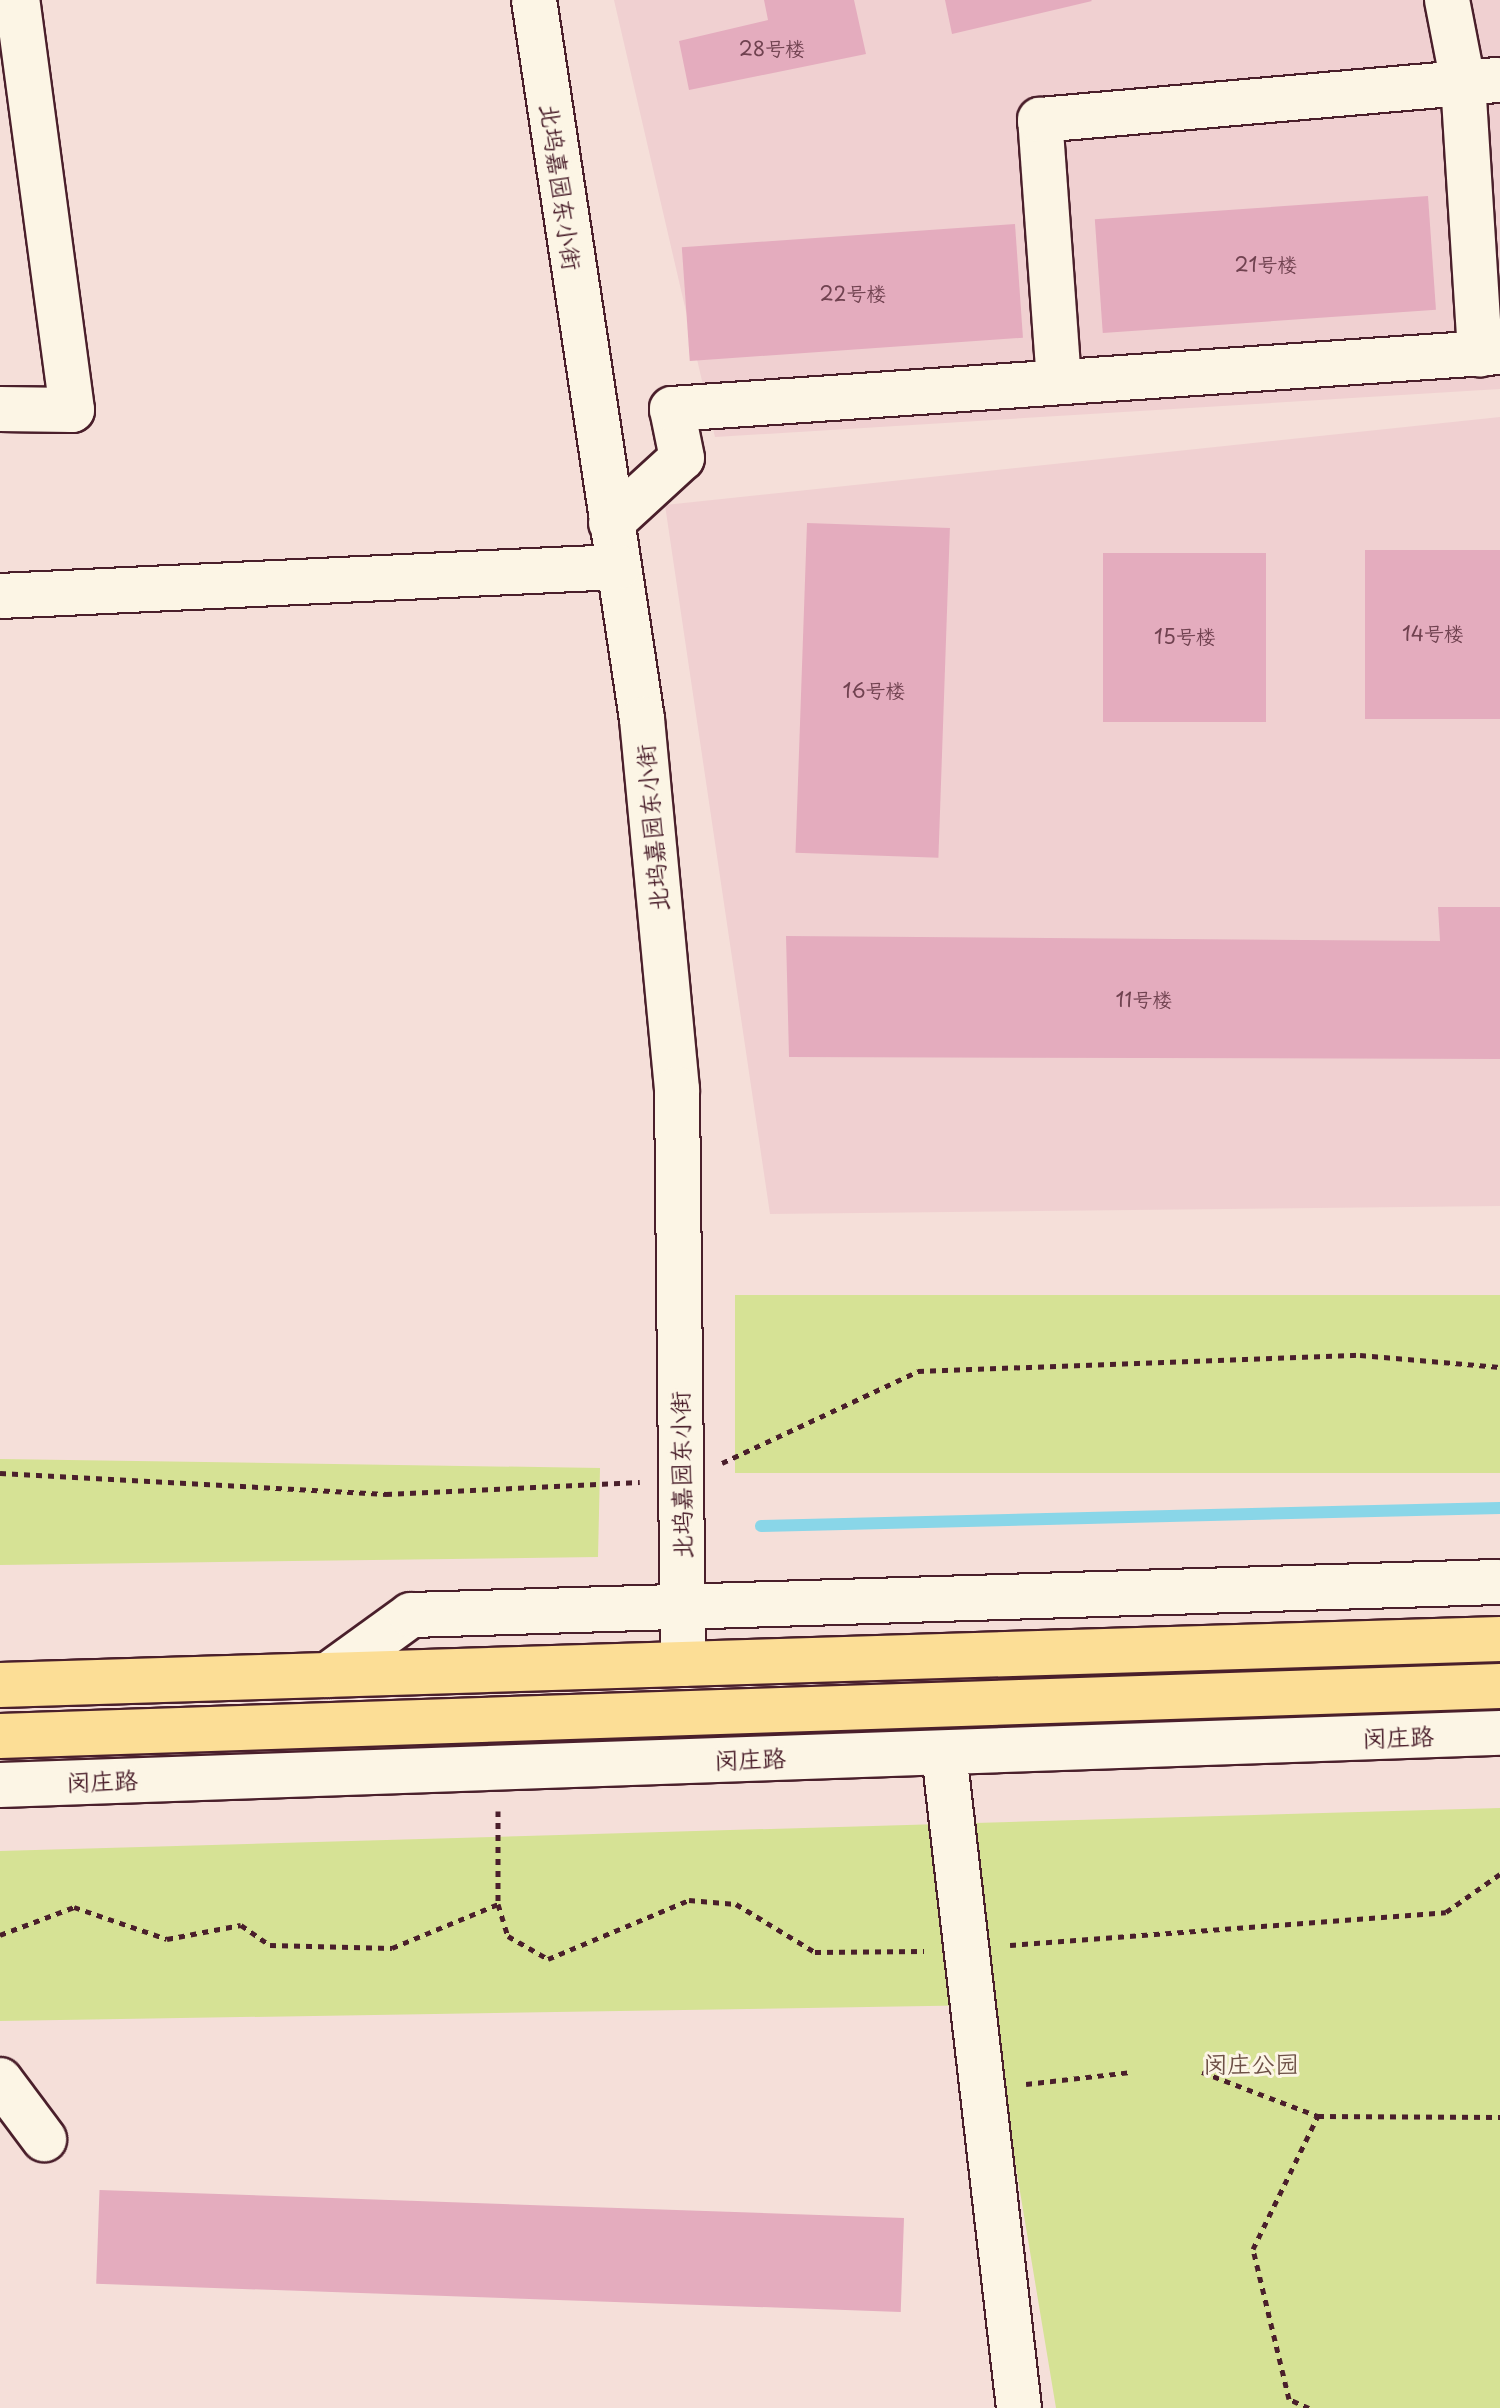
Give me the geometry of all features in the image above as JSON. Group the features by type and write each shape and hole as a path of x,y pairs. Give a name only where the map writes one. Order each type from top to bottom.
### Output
{"main road":[{"path":"0,1685 1500,1639"},
{"name":"闵庄路","path":"0,1736 1500,1686"}],"street":[{"path":"0,409 72,410 17,0"},
{"name":"北坞嘉园东小街","path":"534,0 642,719 677,1089 683,1664"},
{"path":"611,523 682,458 672,409 1490,353 1482,81 1447,0"},
{"path":"1059,382 1040,120 1482,81"},
{"path":"0,596 618,567"},
{"path":"328,1675 411,1615 1500,1582"},
{"name":"闵庄路","path":"0,1785 1500,1733"},
{"path":"944,1753 1019,2408"},
{"path":"0,2080 44,2139"}],"path":[{"path":"0,1473 386,1494 681,1480 918,1371 1360,1355 1500,1367"},
{"path":"498,1803 498,1904 508,1936 548,1959 689,1900 736,1904 815,1952 966,1948 1446,1912 1500,1874"},
{"path":"0,1935 74,1907 167,1939 241,1925 270,1945 392,1948 498,1904"},
{"path":"982,2089 1132,2072"},
{"path":"1202,2072 1318,2116 1500,2117"},
{"path":"1309,2408 1289,2399 1253,2249 1318,2116"}],"shaded area":[{"path":"614,0 1500,0 1500,389 715,437"},
{"path":"1500,417 1500,1206 770,1214 665,505"}],"green space":[{"path":"735,1295 1500,1295 1500,1473 735,1473"},
{"path":"0,1459 600,1468 598,1557 0,1565"},
{"name":"闵庄公园","path":"1500,1808 1500,2408 1056,2408 989,2005 0,2021 0,1851"}],"building":[{"path":"764,0 854,0 866,54 689,90 679,41 768,20"},
{"path":"945,0 1091,0 1092,1 952,34"},
{"path":"1428,196 1436,310 1103,333 1095,219"},
{"path":"1015,224 1023,338 690,361 682,247"},
{"path":"807,523 950,528 938,858 795,853"},
{"path":"1365,550 1500,550 1500,719 1365,719"},
{"path":"1103,553 1266,553 1266,722 1103,722"},
{"path":"1438,907 1500,907 1500,1059 789,1057 786,936 1440,941"},
{"path":"99,2190 904,2218 901,2312 96,2284"}],"waterway":[{"path":"761,1526 1500,1508"}]}
